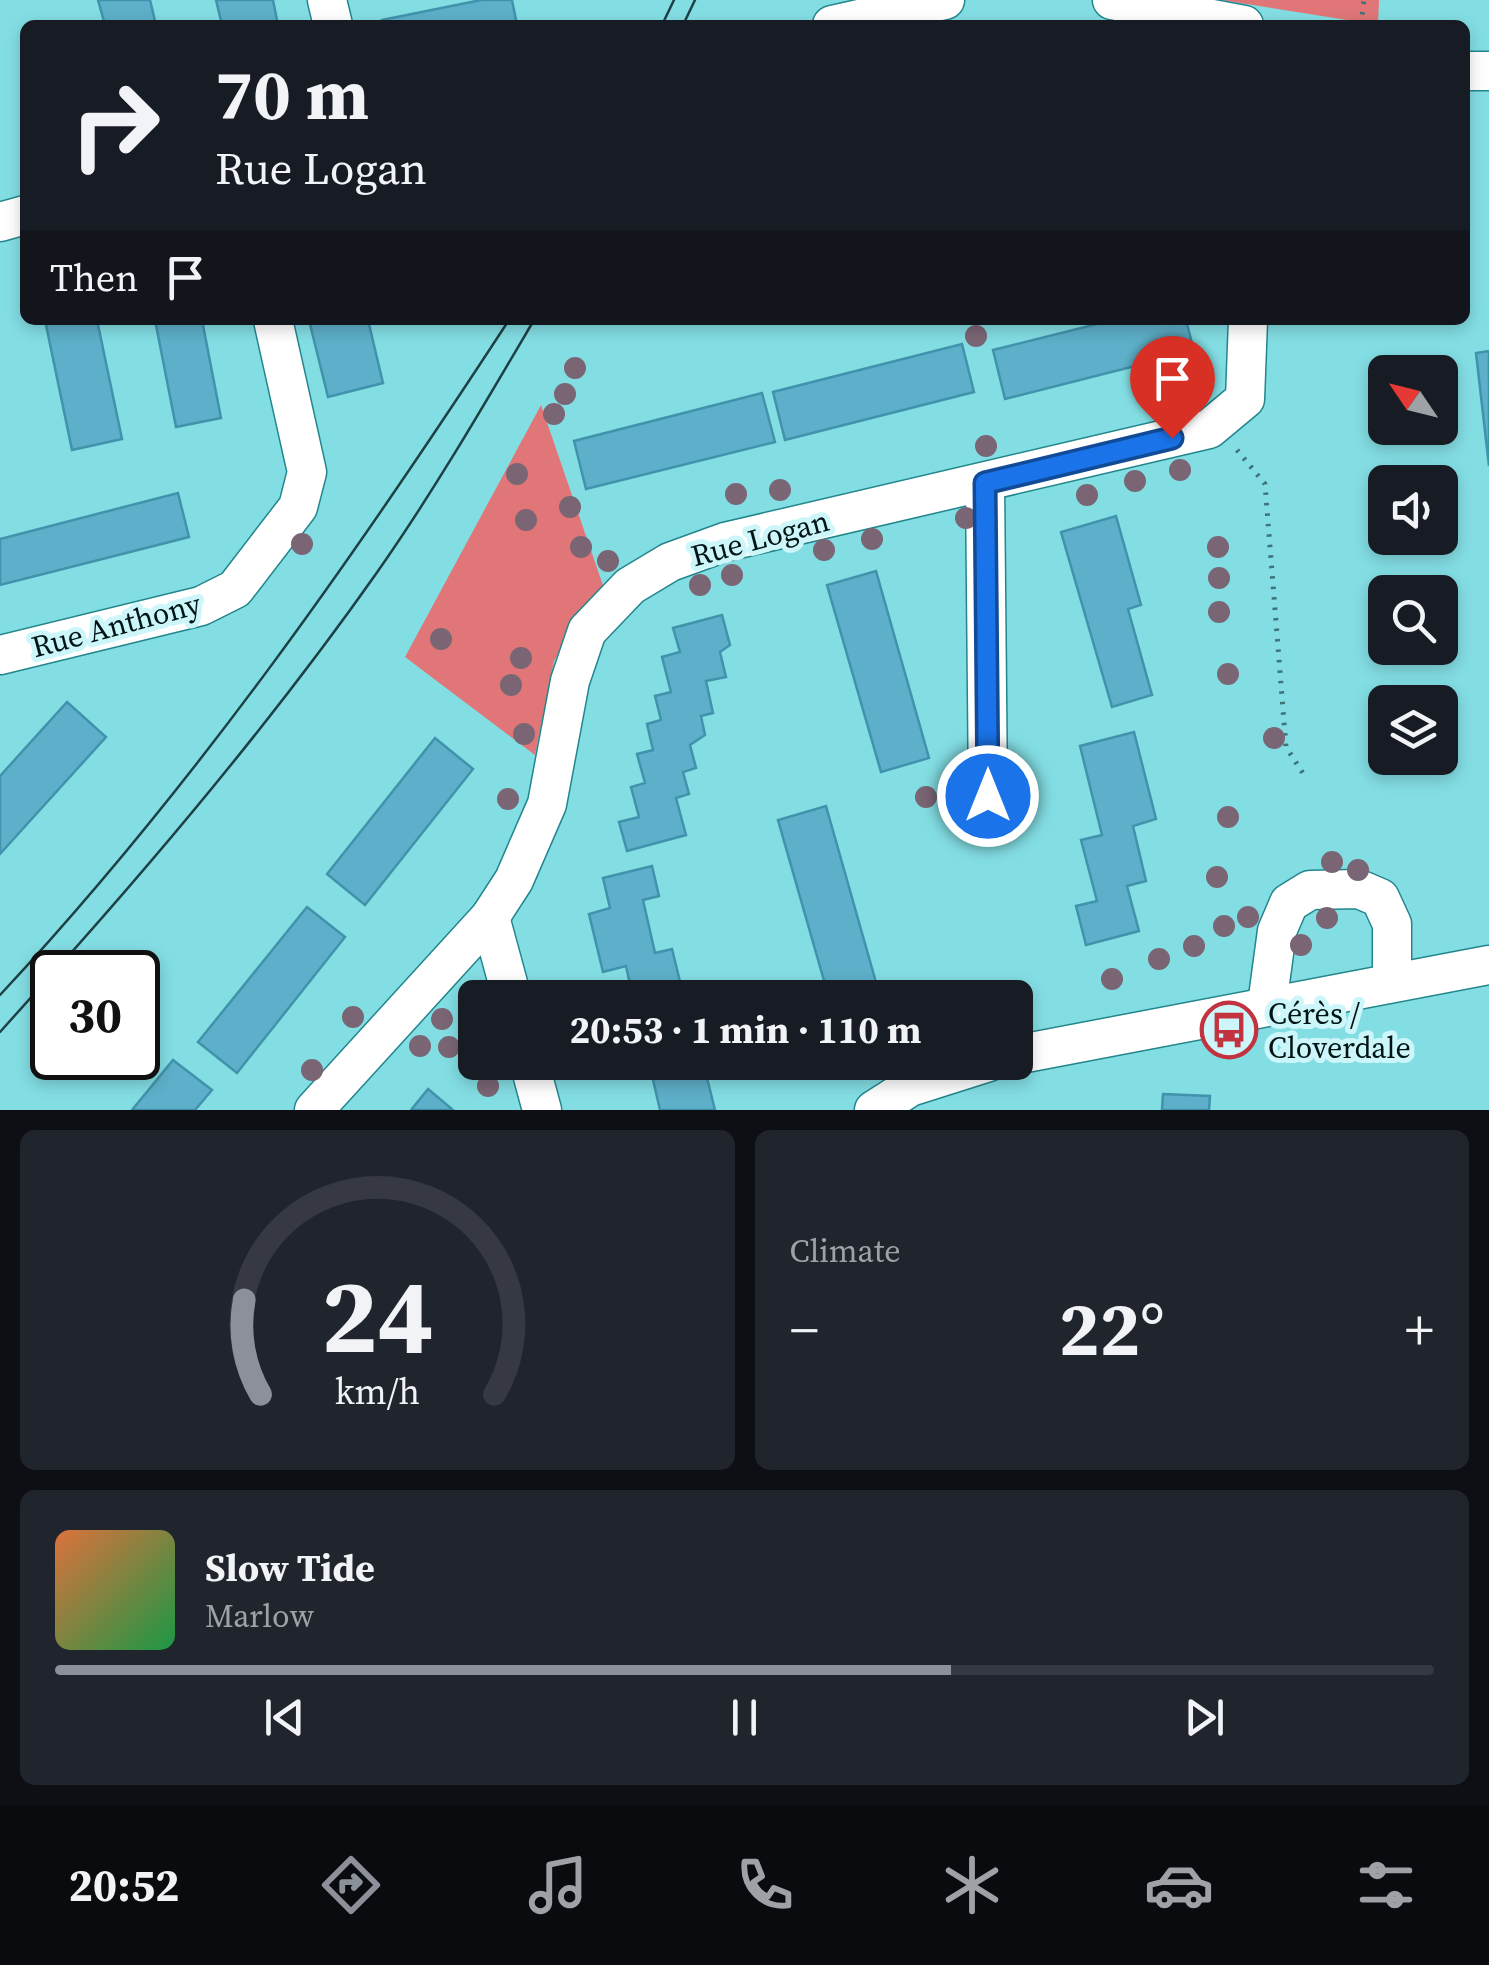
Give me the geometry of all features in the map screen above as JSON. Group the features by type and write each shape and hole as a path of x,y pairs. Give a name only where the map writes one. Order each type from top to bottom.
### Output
{"street":[{"path":"855,20 945,0"},
{"path":"1112,0 1218,20"},
{"name":"Rue Anthony","path":"0,656 200,606 235,590 298,507 307,472 275,325"},
{"name":"Rue Logan","path":"314,1110 490,917 514,880 548,804 570,680 586,631 630,586 670,562 725,542 1209,429 1245,399 1248,325"},
{"path":"985,483 988,796"},
{"path":"1267,1006 1277,931 1290,903 1310,890 1359,889 1380,898 1392,924 1392,981"},
{"path":"490,917 507,980"},
{"path":"1033,1052 1489,965"},
{"path":"534,1080 542,1110"},
{"path":"874,1110 910,1087 932,1080"}],"path":[{"path":"1209,429 1243,456 1265,484 1286,747 1304,775"}],"shaded area":[{"path":"1221,0 1379,0 1378,20 1347,20"},
{"path":"541,405 607,597 574,626 554,661 535,755 405,657"}],"building":[{"path":"98,0 150,0 155,20 104,20"},
{"path":"216,0 273,0 277,20 221,20"},
{"path":"481,0 512,0 516,20 382,20"},
{"path":"46,325 98,325 122,439 72,450"},
{"path":"156,325 203,325 221,418 176,427"},
{"path":"310,325 369,325 383,383 328,397"},
{"path":"1093,325 1187,325 1194,351 1005,399 993,350"},
{"path":"962,344 974,392 785,440 773,392"},
{"path":"1489,351 1489,466 1476,353"},
{"path":"762,393 775,442 586,489 574,441"},
{"path":"178,493 189,537 0,585 0,539"},
{"path":"1116,516 1141,605 1128,609 1152,695 1112,707 1061,532"},
{"path":"876,571 929,758 881,772 827,585"},
{"path":"722,615 730,645 720,652 726,677 706,681 713,713 701,716 705,735 690,745 696,768 683,772 689,794 676,798 686,835 627,851 619,822 639,817 631,787 645,783 637,754 653,750 647,724 661,720 655,696 671,692 662,657 680,652 673,628"},
{"path":"67,702 106,737 0,854 0,776"},
{"path":"1134,732 1156,819 1133,826 1146,881 1127,886 1139,931 1086,945 1076,906 1097,901 1081,840 1102,835 1080,746"},
{"path":"435,738 473,769 365,905 327,874"},
{"path":"826,806 875,980 824,980 778,820"},
{"path":"652,866 659,896 643,900 655,953 672,949 680,980 629,980 626,966 603,972 589,914 610,908 603,878"},
{"path":"307,907 345,937 237,1073 198,1042"},
{"path":"173,1060 212,1090 195,1110 132,1110"},
{"path":"653,1080 708,1080 715,1110 660,1110"},
{"path":"428,1089 453,1110 411,1110"},
{"path":"1163,1094 1210,1096 1209,1110 1162,1110"}],"tram line":[{"path":"664,20 674,0"},
{"path":"685,20 695,0"},
{"path":"0,995 71,916 205,753 331,583 506,325"},
{"path":"73,950 222,776 341,623 419,510 531,325"},
{"path":"0,1032 30,999"}],"place":[{"name":"Cérès / Cloverdale","path":"1229,1030"}],"route":[{"path":"988,796 985,483 1172,438"}]}
